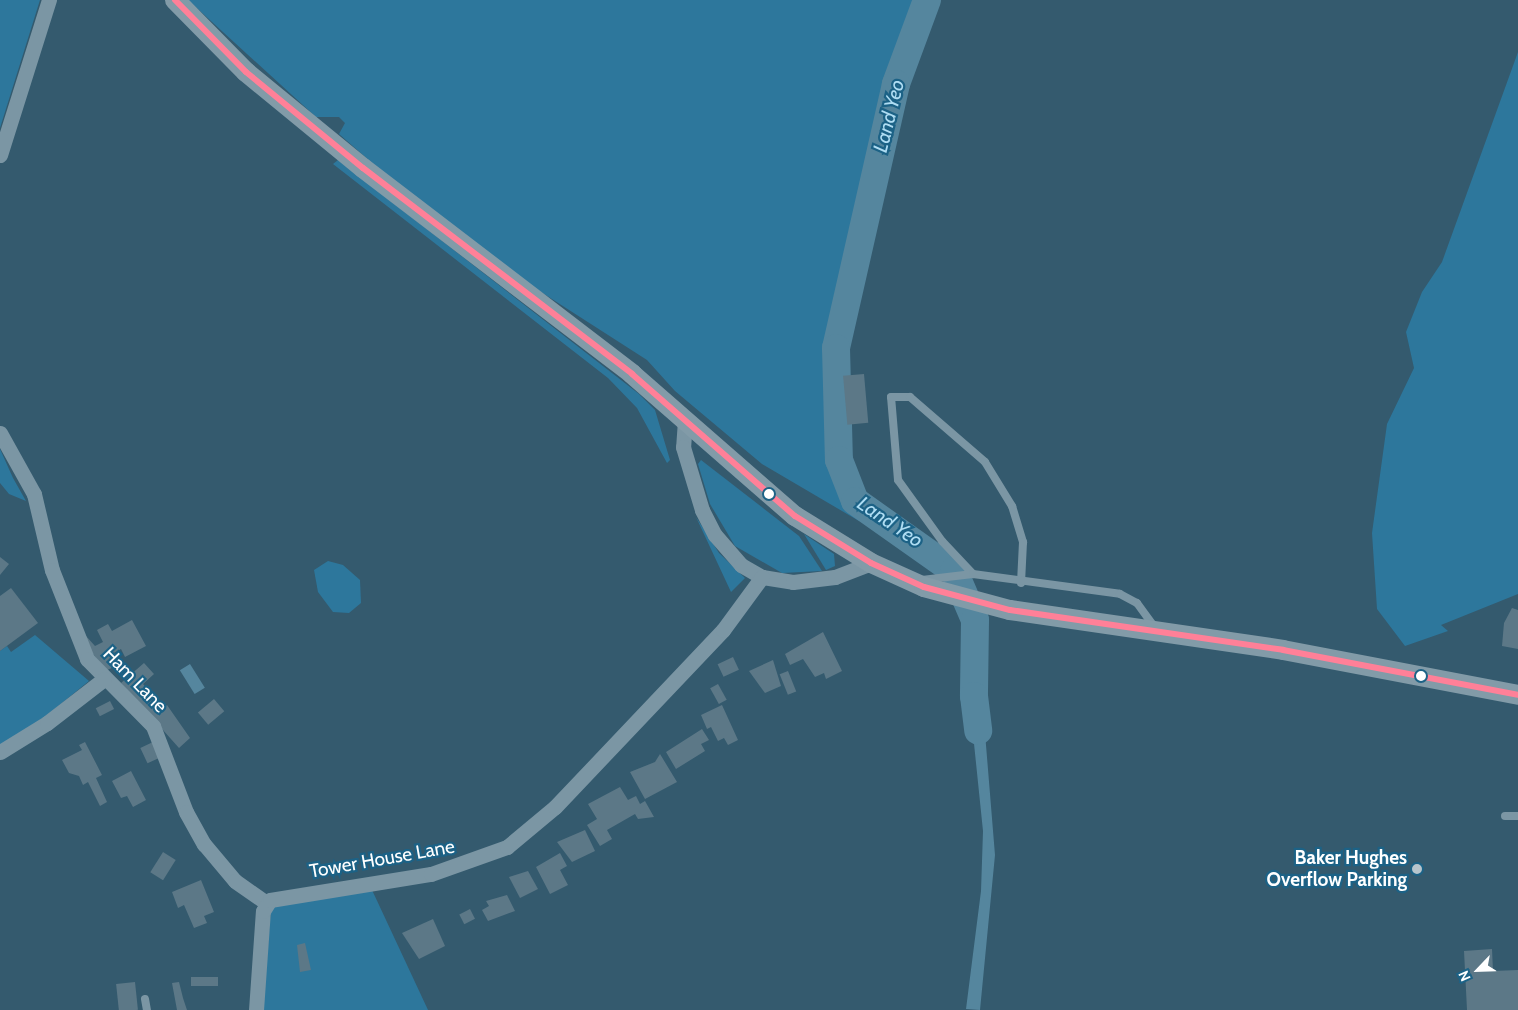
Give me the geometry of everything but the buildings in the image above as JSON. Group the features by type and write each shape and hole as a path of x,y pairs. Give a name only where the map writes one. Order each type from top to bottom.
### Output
{"main road":[{"path":"175,0 301,118 632,374 796,516 871,563 917,584 980,604 1157,630 1518,695"}],"street":[{"path":"0,154 49,0"},
{"path":"685,420 685,455 709,525 732,557 762,576 793,582 828,579 871,563"},
{"name":"Ham Lane","path":"0,433 34,494 72,629 104,679 153,726 186,812 204,844 235,881 268,903"},
{"name":"Tower House Lane","path":"268,903 283,896 431,874 507,847 555,807 723,630 762,576"},
{"path":"0,752 47,723 104,679"},
{"path":"256,1010 263,911 268,903"}],"lane":[{"path":"973,574 942,541 898,480 891,397 910,398 984,462 1012,506 1023,542 1021,583"},
{"path":"917,584 973,574 1021,583 1120,594 1137,603 1157,630"},
{"path":"1505,816 1518,816"},
{"path":"145,999 147,1010"}],"shaded area":[{"path":"0,0 40,0 0,128"},
{"path":"188,0 922,0 894,75 869,174 867,225 838,330 842,456 859,521 762,464 675,391 647,360 527,283 411,197 339,134 345,123 339,117 316,117"},
{"path":"1518,52 1518,594 1441,625 1448,631 1405,646 1377,609 1372,533 1387,424 1414,368 1406,332 1422,292 1442,262"},
{"path":"338,160 639,394 655,410 670,460 667,463 637,408 608,378 333,164"},
{"path":"0,449 26,501 9,494 0,483"},
{"path":"701,460 799,536 822,571 782,573 735,546 710,504 698,464"},
{"path":"696,517 719,553 745,578 731,592"},
{"path":"804,534 834,554 835,566 826,570"},
{"path":"328,561 343,565 360,580 361,603 349,613 333,612 318,592 314,570"},
{"path":"35,635 89,681 46,716 0,746 0,651 7,646 11,652"},
{"path":"190,664 205,688 195,694 180,670"},
{"path":"969,695 982,696 995,855 980,1010 966,1009 981,891 983,831"},
{"path":"372,890 428,1010 263,1010 271,907"}],"waterway":[{"name":"Land Yeo","path":"927,0 896,84 836,348 839,460 855,501 954,571 975,620 974,696 978,731"}],"transit line":[{"path":"175,0 246,72 363,168 632,374 795,516 871,563 924,587 1010,610 1283,650 1518,695"}],"place":[{"name":"Baker Hughes Overflow Parking","path":"1417,869"}]}
